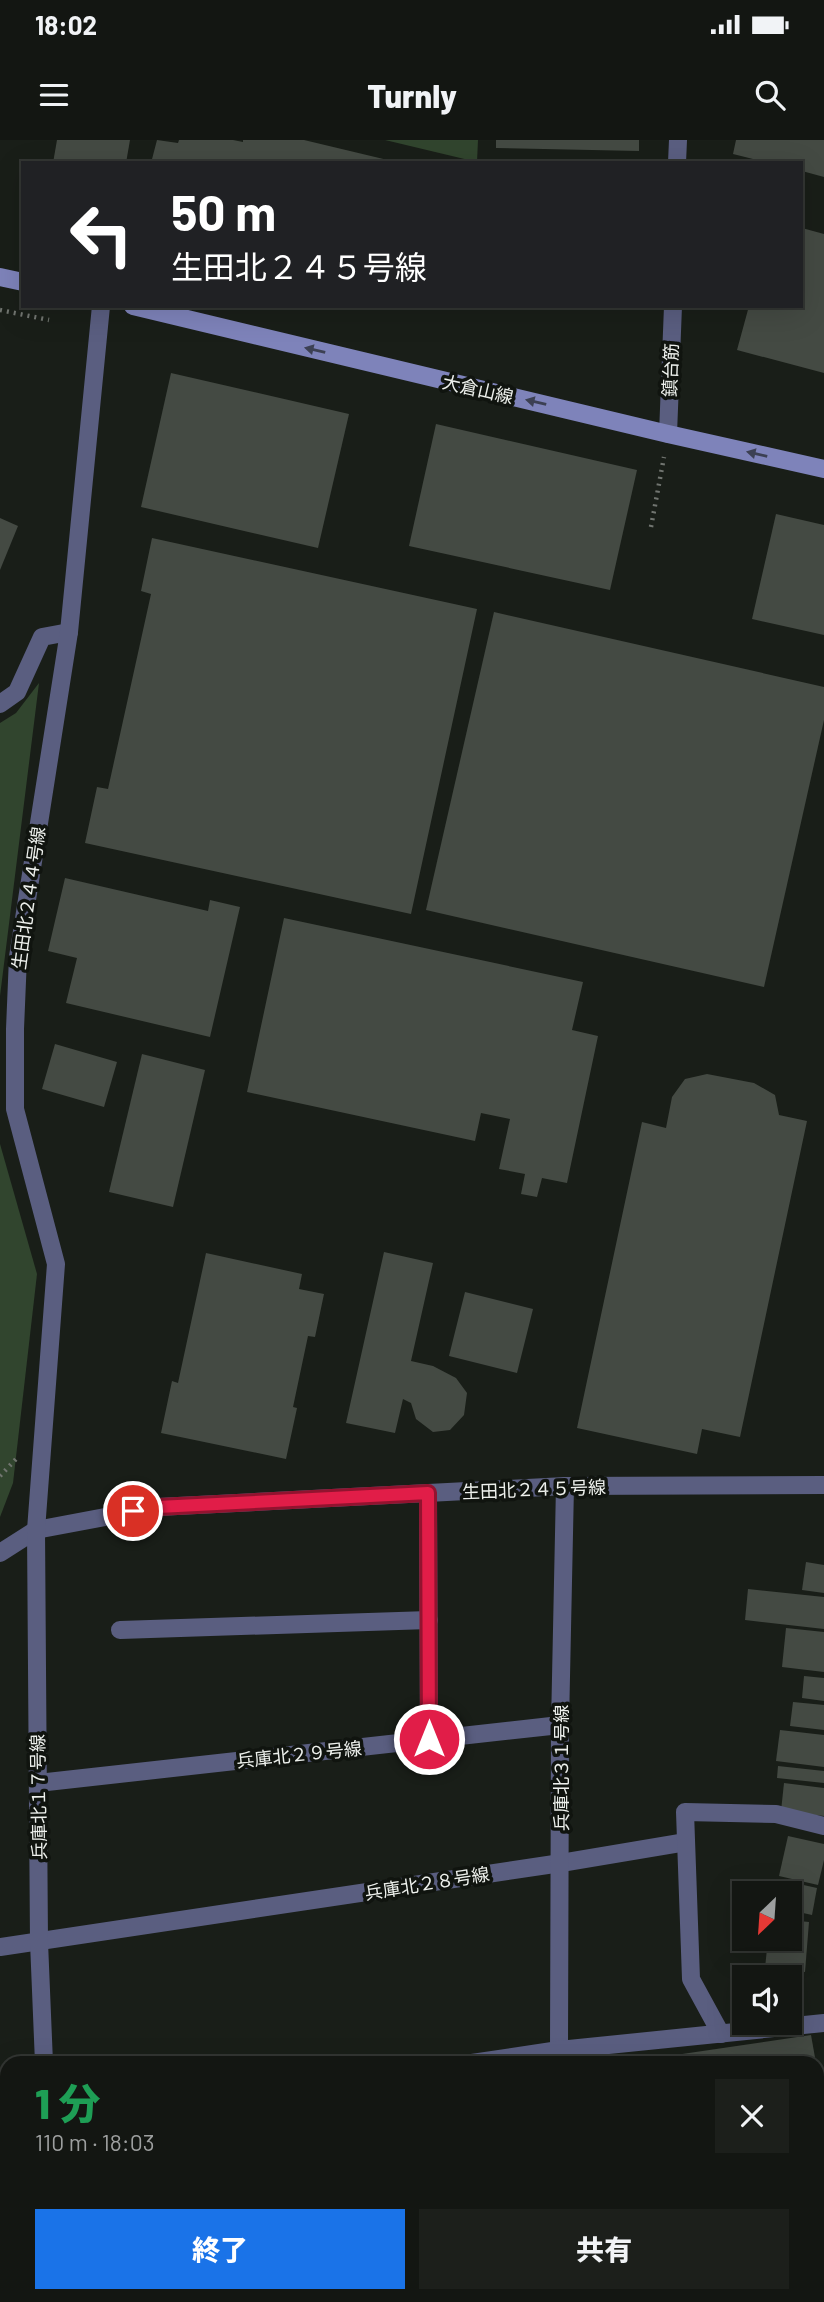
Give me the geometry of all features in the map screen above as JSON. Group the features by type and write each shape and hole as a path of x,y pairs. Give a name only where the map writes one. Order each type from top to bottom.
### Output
{"street":[{"path":"677,161 678,140"},
{"path":"0,277 21,282"},
{"name":"生田北２４４号線","path":"36,1530 56,1264 15,1109 18,957 69,632 101,308"},
{"name":"大倉山線","path":"141,308 668,435 824,469"},
{"name":"鎮台筋","path":"668,435 673,308"},
{"path":"0,704 17,692 42,637 69,632"},
{"name":"生田北２４５号線","path":"36,1530 158,1507 565,1486 824,1485"},
{"name":"兵庫北３１号線","path":"559,2050 560,1725 565,1486"},
{"path":"428,1493 429,1739"},
{"path":"0,1553 36,1530"},
{"name":"兵庫北１７号線","path":"36,1530 44,2056"},
{"path":"120,1630 429,1620"},
{"name":"兵庫北２９号線","path":"38,1783 560,1725"},
{"path":"722,2034 691,1979 685,1812 776,1814 824,1826"},
{"name":"兵庫北２８号線","path":"0,1947 686,1842"},
{"path":"519,2056 824,2023"}],"path":[{"path":"0,310 49,320"},
{"path":"651,527 665,456"}],"green space":[{"path":"385,140 478,140 477,161"},
{"path":"39,683 0,996 0,723 16,713"},
{"path":"0,1144 37,1274 13,1483 0,1517"}],"building":[{"path":"57,140 130,140 126,161 53,161"},
{"path":"157,140 178,143 179,140 304,140 392,161 152,161"},
{"path":"496,140 639,140 639,151 496,148"},
{"path":"736,140 824,140 824,177 803,171 803,161 761,161 733,154"},
{"path":"803,228 824,234 824,373 737,350 748,308 803,308"},
{"path":"171,373 349,414 318,548 141,507"},
{"path":"436,424 637,470 610,590 409,546"},
{"path":"776,514 824,525 824,635 752,619"},
{"path":"0,518 18,526 0,570"},
{"path":"152,538 477,609 411,914 85,843 97,787 108,789 151,594 141,591"},
{"path":"494,612 824,687 824,720 764,987 426,910"},
{"path":"65,878 208,911 210,900 240,907 210,1037 66,1003 77,958 48,951"},
{"path":"284,918 583,982 572,1030 598,1036 567,1183 542,1178 537,1197 521,1194 525,1174 499,1169 510,1119 481,1113 475,1141 247,1092"},
{"path":"55,1044 117,1062 104,1107 42,1089"},
{"path":"142,1054 205,1070 173,1207 109,1192"},
{"path":"707,1074 754,1083 775,1095 779,1115 807,1121 740,1437 702,1429 697,1454 577,1428 642,1122 666,1128 672,1097 685,1079"},
{"path":"384,1252 433,1263 411,1361 433,1366 456,1378 467,1393 464,1415 450,1430 433,1432 416,1419 411,1403 403,1399 395,1433 346,1423"},
{"path":"206,1253 302,1274 299,1289 324,1294 315,1337 308,1336 293,1407 297,1408 286,1459 161,1433 172,1381 178,1383"},
{"path":"465,1292 533,1309 517,1373 449,1356"},
{"path":"806,1562 824,1565 824,1593 802,1590"},
{"path":"748,1589 824,1597 824,1629 745,1620"},
{"path":"786,1628 824,1632 824,1672 782,1667"},
{"path":"804,1676 824,1678 824,1701 802,1698"},
{"path":"793,1702 824,1705 824,1730 790,1726"},
{"path":"780,1730 824,1735 824,1767 776,1761"},
{"path":"778,1766 824,1771 824,1783 777,1778"},
{"path":"784,1783 824,1788 824,1816 781,1811"},
{"path":"788,1836 824,1844 824,1860 818,1885 779,1876"},
{"path":"802,1885 817,1888 812,1915 802,1913"},
{"path":"802,1921 809,1922 805,1972 802,1972 802,1965 765,1965 767,1951 802,1951"},
{"path":"811,2035 815,2056 668,2056"}],"route":[{"path":"133,1511 158,1507 428,1493 429,1739"}]}
